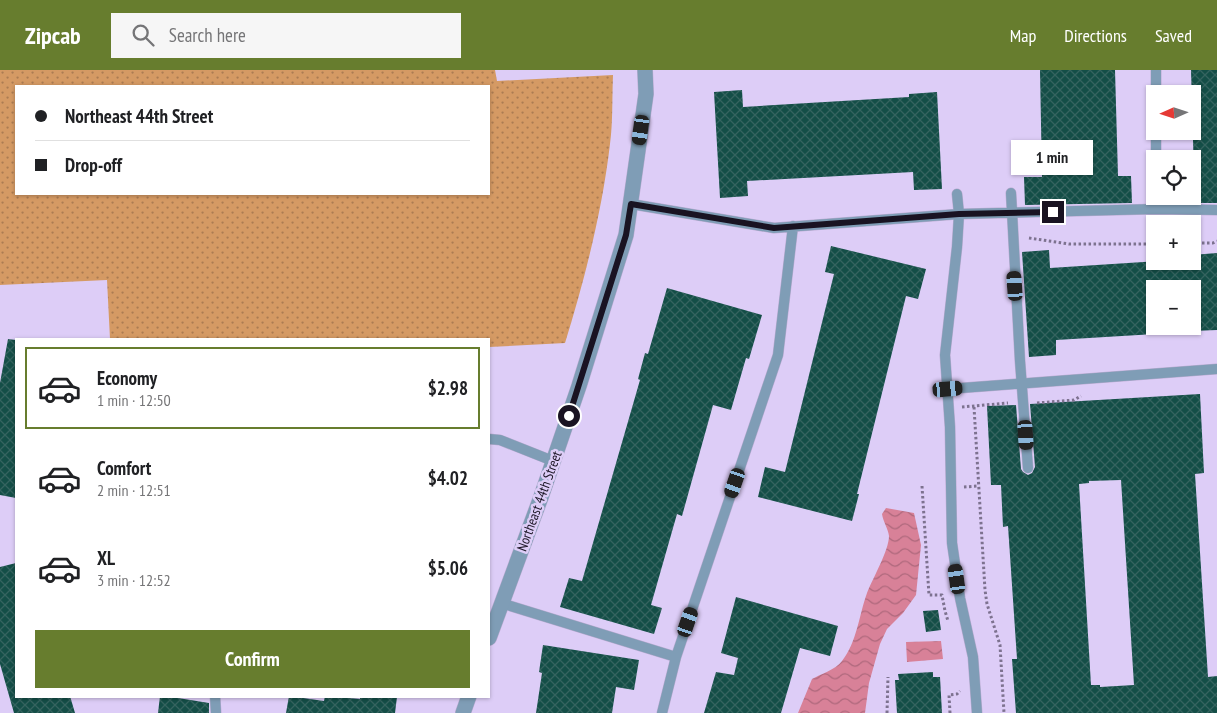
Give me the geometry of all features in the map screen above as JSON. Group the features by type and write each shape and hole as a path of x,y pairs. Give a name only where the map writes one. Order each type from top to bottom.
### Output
{"street":[{"name":"Northeast 44th Street","path":"490,635 580,386 626,235 646,94 645,70"},
{"path":"463,713 468,698"}],"lane":[{"path":"1156,70 1156,85"},
{"path":"1011,193 1012,235 1028,468"},
{"path":"957,194 959,214 958,247 945,355 950,427 952,543 960,598 973,657 977,713"},
{"path":"631,204 774,228 959,214 1157,209 1217,210"},
{"path":"662,713 676,657 778,355 793,226"},
{"path":"948,389 1217,369"},
{"path":"490,439 500,440 553,462"},
{"path":"501,603 676,657"},
{"path":"215,698 216,713"}],"path":[{"path":"1012,235 1054,243 1146,244"},
{"path":"1201,243 1217,241"},
{"path":"974,407 985,590 987,604 1000,645 1004,713"},
{"path":"922,486 929,595 942,595 950,625"},
{"path":"887,713 888,677"},
{"path":"950,713 949,695 960,692 961,684"}],"shaded area":[{"path":"0,70 495,70 497,81 613,75 611,136 598,220 565,343 490,347 490,338 110,338 107,280 0,285"}],"water":[{"path":"886,508 914,513 921,545 916,595 903,613 887,629 880,644 869,683 865,713 798,713 812,679 839,664 851,645 867,593 884,556 888,542 889,536 882,514"},
{"path":"941,641 943,659 907,662 906,642"}],"building":[{"path":"1040,70 1115,70 1118,176 1131,176 1132,203 1025,205 1024,177 1042,177"},
{"path":"1191,70 1217,70 1217,203 1201,203 1201,150 1193,150 1193,140 1201,140 1201,85 1191,85"},
{"path":"742,90 743,107 909,97 909,94 937,92 942,189 914,190 913,172 747,181 748,196 720,198 714,92"},
{"path":"831,246 926,269 918,299 906,296 852,521 758,497 765,467 785,472 834,274 825,272"},
{"path":"1049,250 1050,268 1146,262 1146,270 1201,270 1201,254 1217,253 1217,330 1201,331 1201,280 1146,280 1146,335 1056,340 1056,355 1029,357 1022,252"},
{"path":"667,288 762,315 749,359 746,358 731,410 713,405 682,516 677,514 651,605 662,608 654,634 560,607 569,578 582,581 640,380 638,379 645,353 648,354"},
{"path":"8,339 15,340 15,498 0,495 0,383"},
{"path":"1200,394 1204,473 1195,474 1208,677 1217,676 1217,713 1016,713 1012,659 1017,659 1008,526 1003,527 1001,485 991,485 987,406 1016,405 1021,469 1028,475 1032,473 1035,467 1030,404","holes":["1121,480 1134,685 1100,687 1100,685 1091,685 1079,484 1089,483 1089,481"]},
{"path":"15,563 15,698 71,698 75,713 14,713 0,664 0,567"},
{"path":"736,597 838,626 830,656 800,648 781,713 704,713 716,672 734,675 738,658 721,653"},
{"path":"938,610 941,630 926,632 923,611"},
{"path":"543,645 639,660 634,690 616,687 612,713 536,713 542,673 539,672"},
{"path":"933,672 933,677 940,677 942,713 897,713 895,680 899,680 898,674"},
{"path":"160,698 178,698 209,703 209,713 158,713"},
{"path":"289,698 324,701 325,698 397,698 395,713 286,713"}],"route":[{"path":"569,416 626,235 631,204 774,228 959,214 1053,212"}]}
